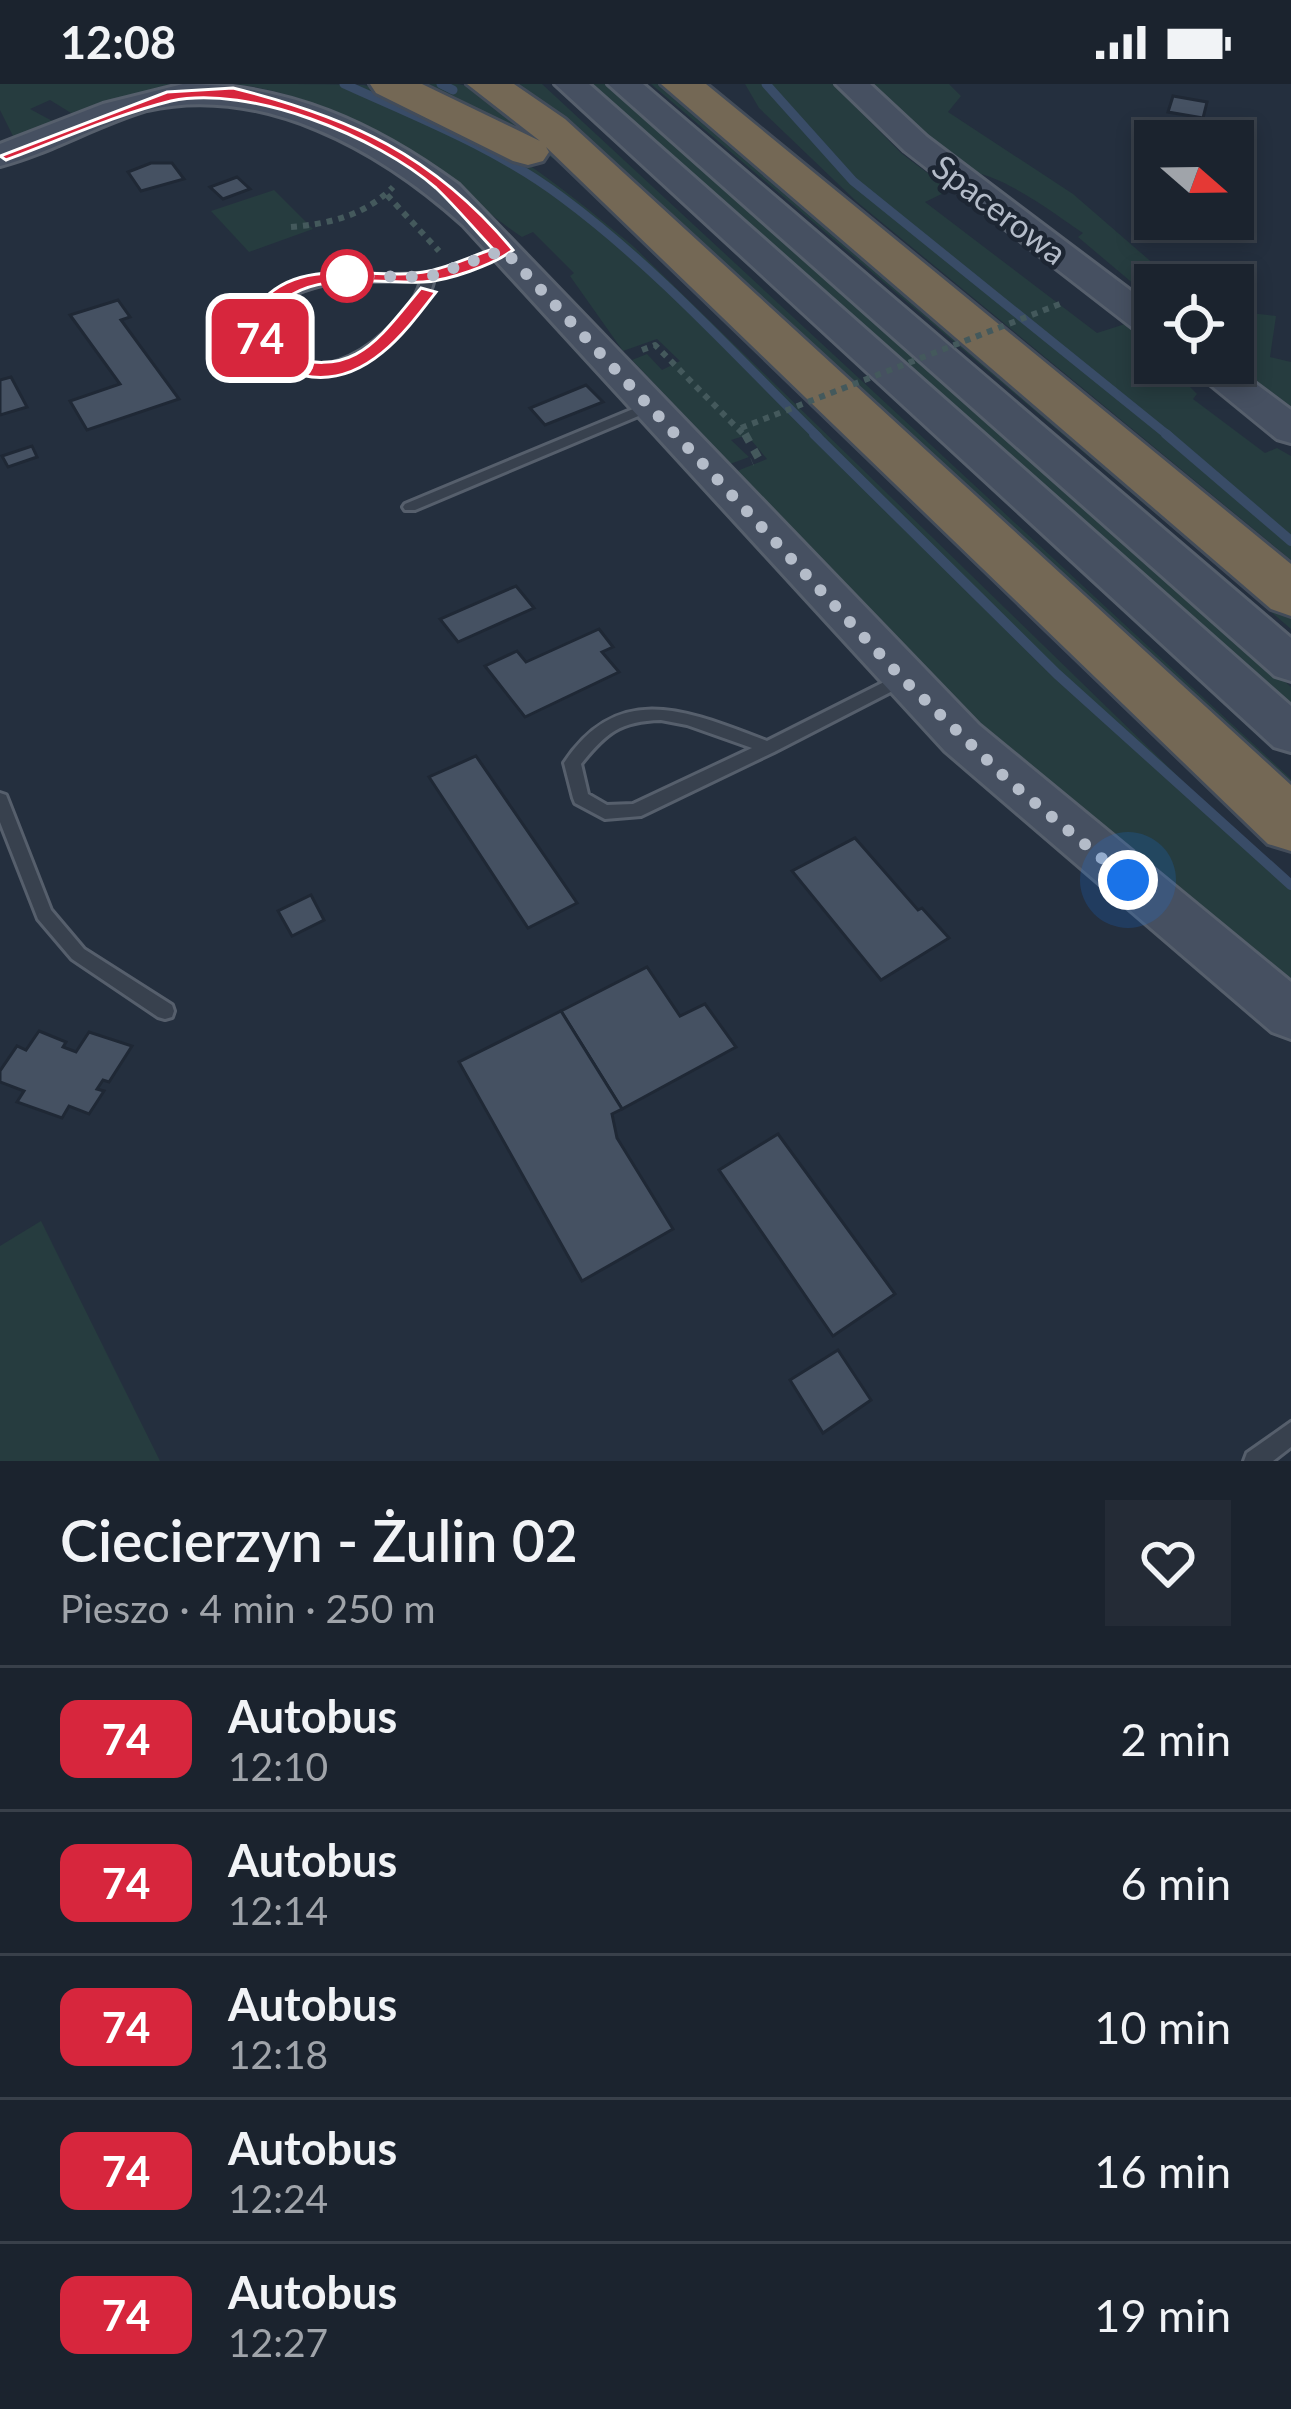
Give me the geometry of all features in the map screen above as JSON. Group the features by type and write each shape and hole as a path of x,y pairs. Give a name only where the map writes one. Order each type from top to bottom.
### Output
{"highway":[{"path":"390,84 505,138 668,236"},
{"path":"487,84 550,128 668,236 1291,826"},
{"path":"681,84 1291,595"},
{"path":"730,84 845,220"}],"street":[{"path":"571,84 1291,734"},
{"path":"624,84 1291,664"},
{"name":"Spacerowa","path":"853,84 916,145 1134,311"},
{"path":"0,156 158,98 203,92 241,94 335,123 394,152 442,185 903,679 1010,782 1291,1015"},
{"path":"1231,384 1291,430"}],"lane":[{"path":"428,277 427,292 388,340 362,359 333,370 290,368 272,358 261,343 256,323 264,308 287,290 324,278 428,277 504,250"},
{"path":"410,507 650,406"},
{"path":"768,748 674,718 622,715 591,734 572,764 581,798 605,812 635,811 768,748 903,679"},
{"path":"0,800 44,914 78,954 165,1011"},
{"path":"1255,1461 1291,1433"}],"path":[{"path":"291,227 316,226 387,195 454,268"},
{"path":"741,428 1065,302"},
{"path":"655,345 741,428 759,459"}],"green space":[{"path":"0,84 204,84 169,87 76,116 50,100 30,109 56,123 16,142 0,110"},
{"path":"234,84 364,85 402,96 507,150 633,246 1291,881 1291,982 1015,756 931,675 737,471 767,459 747,435 731,440 749,457 730,464 632,360 647,354 662,370 680,361 657,339 623,351 570,276 574,273 533,232 522,237 411,150 376,130 296,97"},
{"path":"410,84 458,84 487,96 571,170 518,136"},
{"path":"504,84 542,84 1291,779 1291,798"},
{"path":"590,84 613,84 1291,687 1291,711"},
{"path":"651,84 669,84 1291,607 1291,629"},
{"path":"745,84 833,84 901,153 950,190 925,202 1097,333 1125,324 1134,332 1134,384 1187,384 1197,394 1193,399 1265,453 1277,448 1291,456 1291,560 857,202 759,108"},
{"path":"870,84 949,84 961,96 948,112 1073,194 1154,264 1134,264 1134,284 1078,237 1083,233 1040,204 989,176 960,172"},
{"path":"274,190 313,229 249,252 211,211"},
{"path":"1254,313 1276,316 1270,357 1291,362 1291,411 1254,384"},
{"path":"41,1221 160,1461 0,1461 0,1246"}],"building":[{"path":"1173,96 1207,102 1203,118 1168,112"},
{"path":"151,163 172,163 184,179 141,191 128,172"},
{"path":"237,177 250,189 223,199 210,187"},
{"path":"118,300 130,317 121,320 179,399 87,430 70,401 120,384 70,315"},
{"path":"11,377 27,407 0,415 0,380"},
{"path":"586,385 603,402 545,425 530,408"},
{"path":"32,446 37,457 8,467 2,456"},
{"path":"516,586 534,608 458,642 440,619"},
{"path":"599,629 613,647 602,652 619,672 525,717 485,666 517,651 526,662"},
{"path":"476,756 577,903 528,928 429,777"},
{"path":"855,838 949,938 881,980 792,871"},
{"path":"311,895 324,920 292,936 278,911"},
{"path":"647,967 680,1016 705,1004 736,1047 622,1109 561,1011"},
{"path":"561,1011 622,1109 612,1114 617,1138 673,1229 582,1281 459,1062"},
{"path":"39,1031 66,1042 63,1047 76,1052 89,1032 132,1046 109,1082 103,1080 97,1089 104,1091 89,1114 69,1106 62,1118 17,1102 24,1091 0,1082 0,1071 17,1046 26,1050"},
{"path":"778,1134 895,1294 833,1336 719,1170"},
{"path":"838,1350 871,1400 823,1433 790,1380"}],"waterway":[{"path":"344,84 484,149 563,198 663,283 818,437"},
{"path":"441,84 453,90"},
{"path":"766,84 853,181 1170,437"},
{"path":"814,434 1057,674 1291,885"},
{"path":"1166,434 1291,541"}],"bus line":[{"name":"74","path":"0,156 172,95 233,92 286,106 367,137 412,163 442,185 504,250 428,277 324,278 287,290 264,308 256,323 261,343 272,358 290,368 311,371 333,370 362,359 388,340 427,292"}],"route":[{"path":"347,276 428,277 504,250 903,679 1010,782 1128,880"}]}
